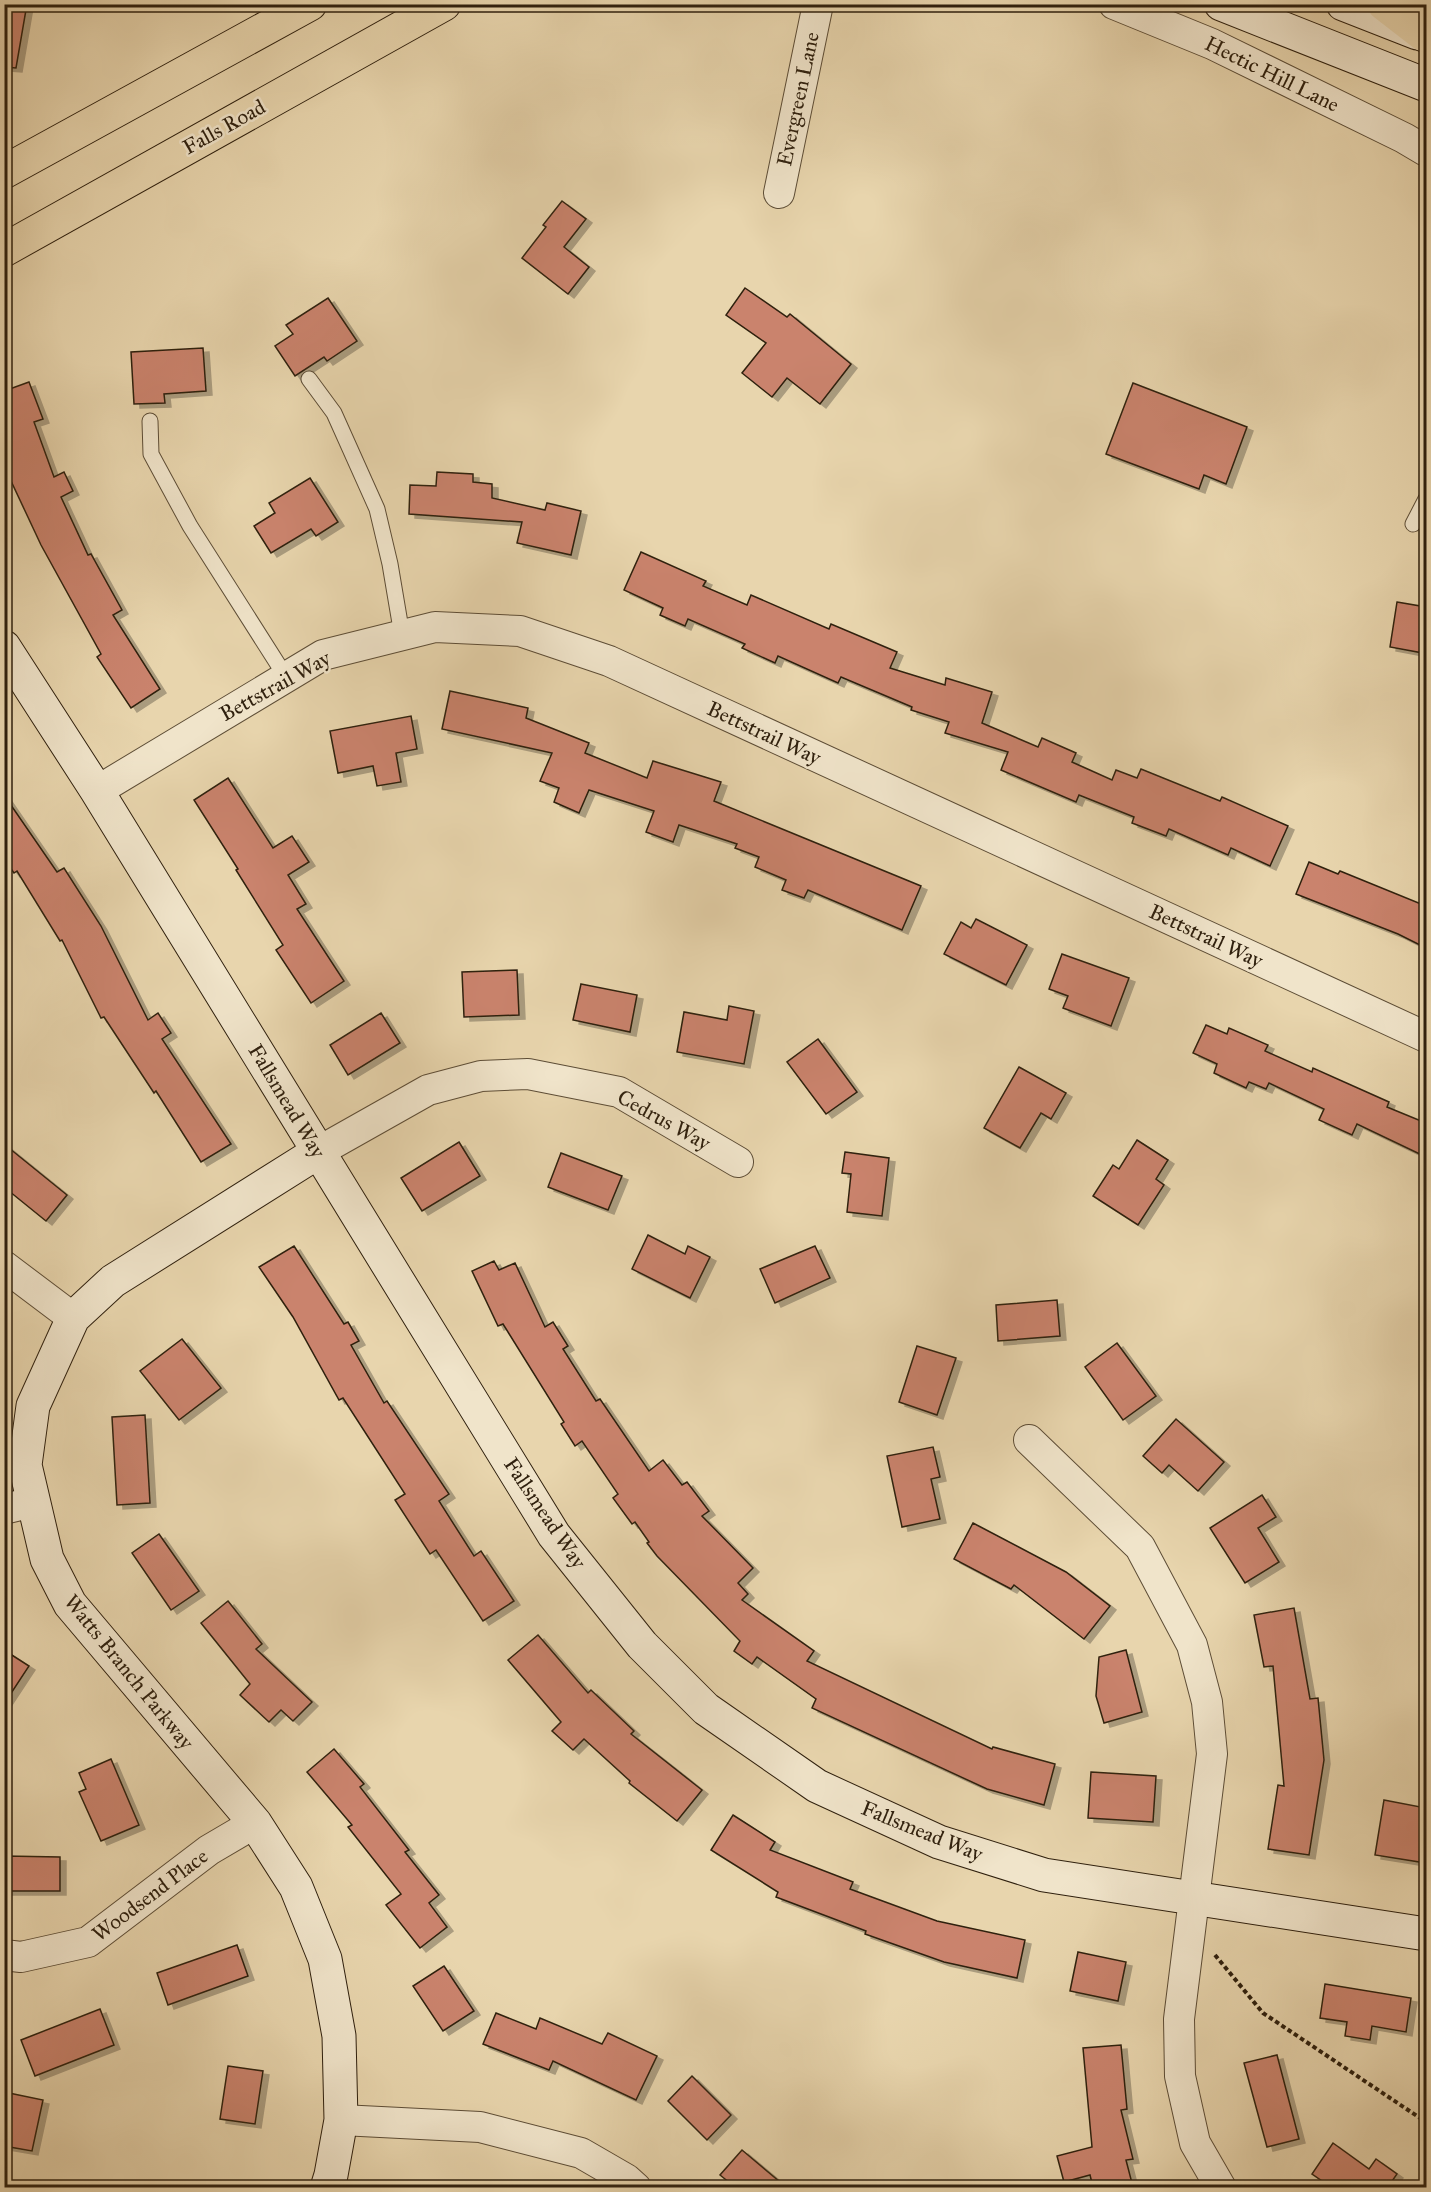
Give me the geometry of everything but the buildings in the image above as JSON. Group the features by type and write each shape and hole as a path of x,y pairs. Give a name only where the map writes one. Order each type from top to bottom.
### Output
{"main road":[{"path":"4,172 310,4"},
{"name":"Falls Road","path":"4,250 444,4"},
{"path":"1384,4 1425,36"}],"street":[{"name":"Evergreen Lane","path":"778,193 818,4"},
{"name":"Hectic Hill Lane","path":"1114,4 1212,44 1426,151"},
{"path":"1221,4 1426,85"},
{"path":"1343,4 1425,36"},
{"name":"Bettstrail Way","path":"97,791 323,655 435,627 520,631 609,661 1426,1037"},
{"name":"Fallsmead Way","path":"4,647 97,791 554,1535 642,1645 706,1709 817,1786 939,1842 1044,1875 1194,1900 1426,1934"},
{"name":"Cedrus Way","path":"318,1152 428,1090 481,1076 528,1074 619,1092 738,1162"},
{"name":"Watts Branch Parkway","path":"318,1152 113,1281 74,1318 33,1406 19,1505 70,1604 255,1823 296,1887 325,1959 339,2036 341,2120 327,2187"},
{"path":"4,1266 74,1318"},
{"path":"1029,1440 1140,1547 1192,1645 1207,1702 1212,1754 1179,2019 1180,2076 1196,2143 1221,2187"},
{"name":"Woodsend Place","path":"4,1955 21,1957 87,1942 209,1850 255,1823"},
{"path":"341,2120 480,2127 581,2153 636,2187"}],"lane":[{"path":"309,379 334,413 377,509 390,564 402,635"},
{"path":"150,422 152,454 190,526 286,677"},
{"path":"1413,524 1426,499"}],"path":[{"path":"1212,1951 1263,2013 1426,2122"}]}
